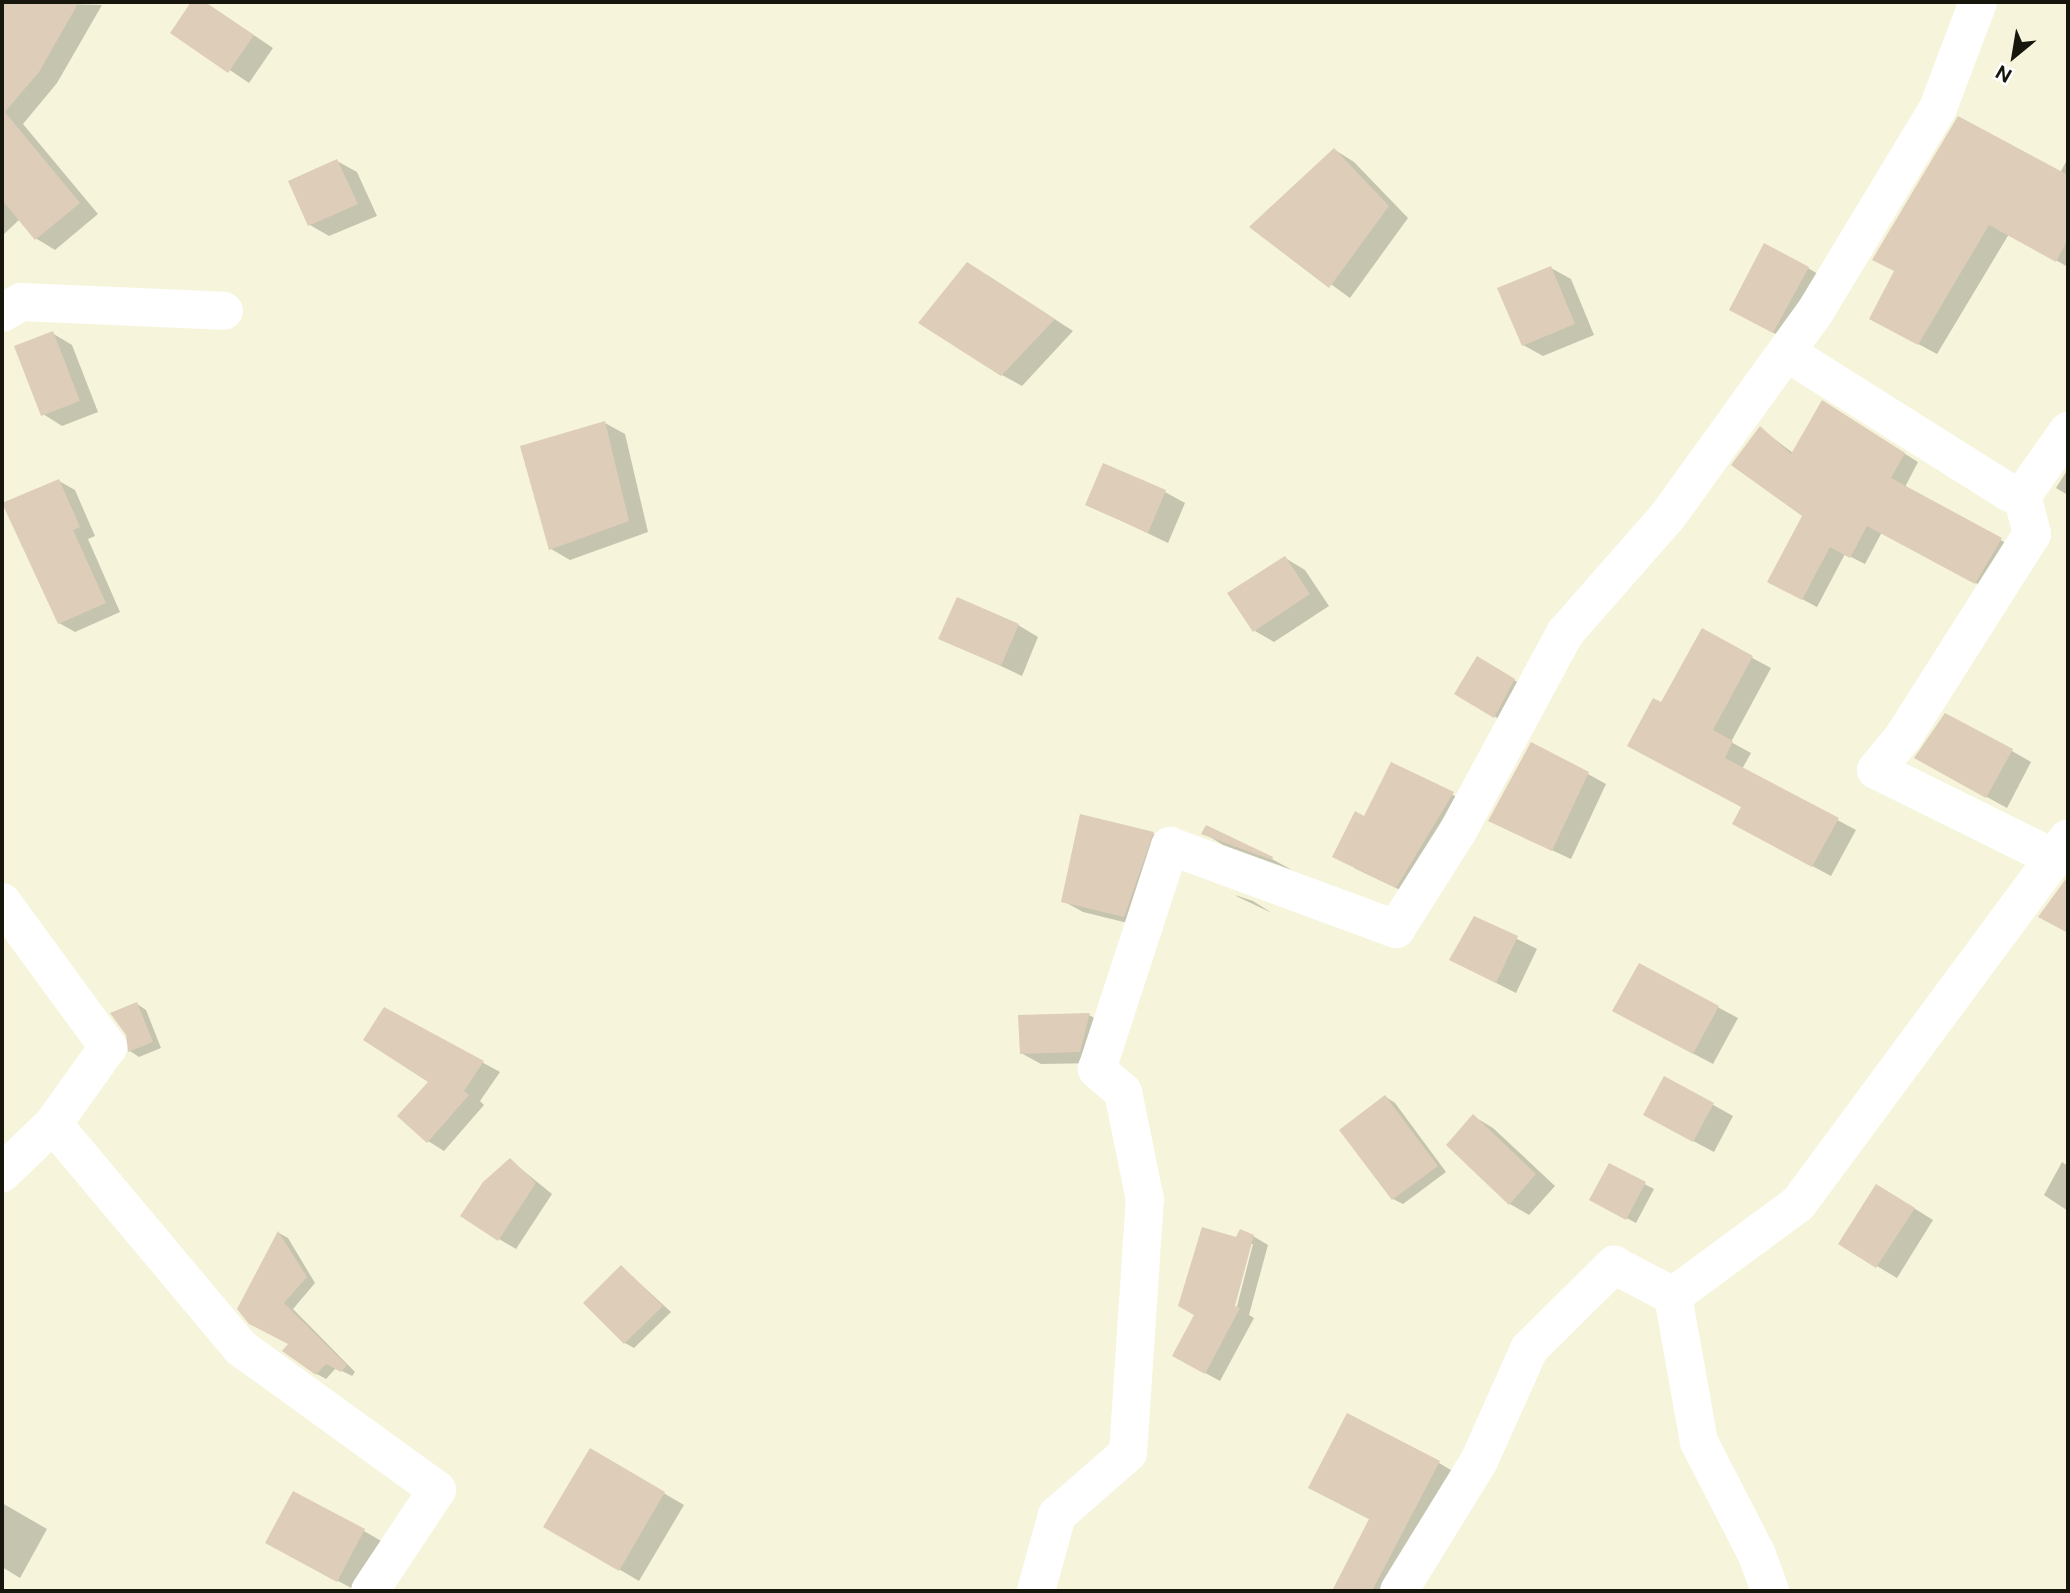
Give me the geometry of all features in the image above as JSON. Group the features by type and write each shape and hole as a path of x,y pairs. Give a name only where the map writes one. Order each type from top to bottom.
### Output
{"street":[{"path":"1036,1591 1057,1516 1128,1453 1145,1200 1123,1092 1097,1069 1170,846 1396,929 1458,831 1564,633 1667,517 1786,352 1938,108 1979,2"},
{"path":"2,313 20,302 224,311"},
{"path":"1786,352 2010,493 2022,496"},
{"path":"2022,496 2068,431"},
{"path":"1673,1296 1798,1204 2061,848 1876,770 1904,736 2032,534 2022,496"},
{"path":"2,902 108,1047 54,1124 2,1173"},
{"path":"54,1124 241,1349 437,1490 370,1591"},
{"path":"1399,1591 1479,1461 1529,1349 1614,1265 1673,1296"},
{"path":"1673,1296 1699,1442 1757,1555 1770,1591"}],"building":[{"path":"2,2 79,2 39,72 5,112 80,203 35,240 2,200"},
{"path":"191,2 205,2 254,35 228,73 170,33"},
{"path":"1958,116 2068,175 2068,239 2056,262 1989,225 1918,345 1869,319 1894,271 1872,260"},
{"path":"1334,148 1389,206 1329,288 1249,227"},
{"path":"337,159 358,204 308,226 288,181"},
{"path":"1764,243 1809,267 1773,333 1729,310"},
{"path":"967,262 1055,319 1001,376 918,323"},
{"path":"1551,266 1575,324 1522,346 1497,288"},
{"path":"53,331 80,401 41,416 14,346"},
{"path":"1822,400 1905,453 1891,478 2002,538 1975,584 1867,526 1850,558 1830,547 1802,600 1767,582 1802,516 1731,465 1760,426 1791,454"},
{"path":"605,421 629,521 549,550 520,446"},
{"path":"1103,463 1166,490 1148,533 1085,505"},
{"path":"59,479 80,527 73,530 106,603 58,624 2,503"},
{"path":"1285,556 1310,594 1253,632 1227,593"},
{"path":"957,597 1019,624 1001,666 938,639"},
{"path":"1702,628 1753,656 1713,730 1733,741 1725,758 1839,818 1812,867 1732,824 1741,807 1627,746 1653,698 1661,702"},
{"path":"1477,656 1515,679 1494,718 1454,694"},
{"path":"1945,713 2013,749 1986,798 1914,758"},
{"path":"1531,742 1589,772 1552,851 1488,821"},
{"path":"1391,762 1454,792 1396,888 1332,857 1355,811 1364,816"},
{"path":"1080,814 1154,832 1124,917 1061,902"},
{"path":"1206,825 1273,857 1272,860 1201,834"},
{"path":"2068,876 2068,933 2038,917"},
{"path":"1474,916 1518,936 1496,983 1449,960"},
{"path":"1639,963 1719,1006 1693,1054 1612,1011"},
{"path":"137,1002 153,1042 128,1052 126,1035 110,1013"},
{"path":"384,1007 484,1061 464,1091 469,1095 427,1143 397,1116 428,1082 363,1040"},
{"path":"1090,1013 1080,1052 1020,1054 1018,1015"},
{"path":"1664,1076 1714,1103 1693,1142 1643,1115"},
{"path":"1385,1095 1438,1166 1392,1200 1339,1130"},
{"path":"1473,1114 1536,1174 1509,1205 1446,1145"},
{"path":"510,1158 536,1183 498,1241 460,1216 483,1182"},
{"path":"1609,1163 1646,1182 1626,1220 1589,1200"},
{"path":"1876,1184 1915,1208 1876,1268 1838,1244"},
{"path":"1202,1227 1236,1237 1240,1229 1254,1235 1235,1306 1240,1308 1205,1374 1172,1356 1194,1315 1178,1306"},
{"path":"278,1231 307,1277 284,1303 347,1365 341,1372 326,1364 316,1375 282,1351 288,1344 249,1324 237,1309"},
{"path":"621,1265 663,1306 624,1344 583,1303"},
{"path":"1347,1413 1440,1461 1372,1591 1332,1591 1369,1519 1308,1488"},
{"path":"590,1448 665,1492 619,1571 543,1527"},
{"path":"293,1491 365,1529 337,1582 265,1543"}]}
